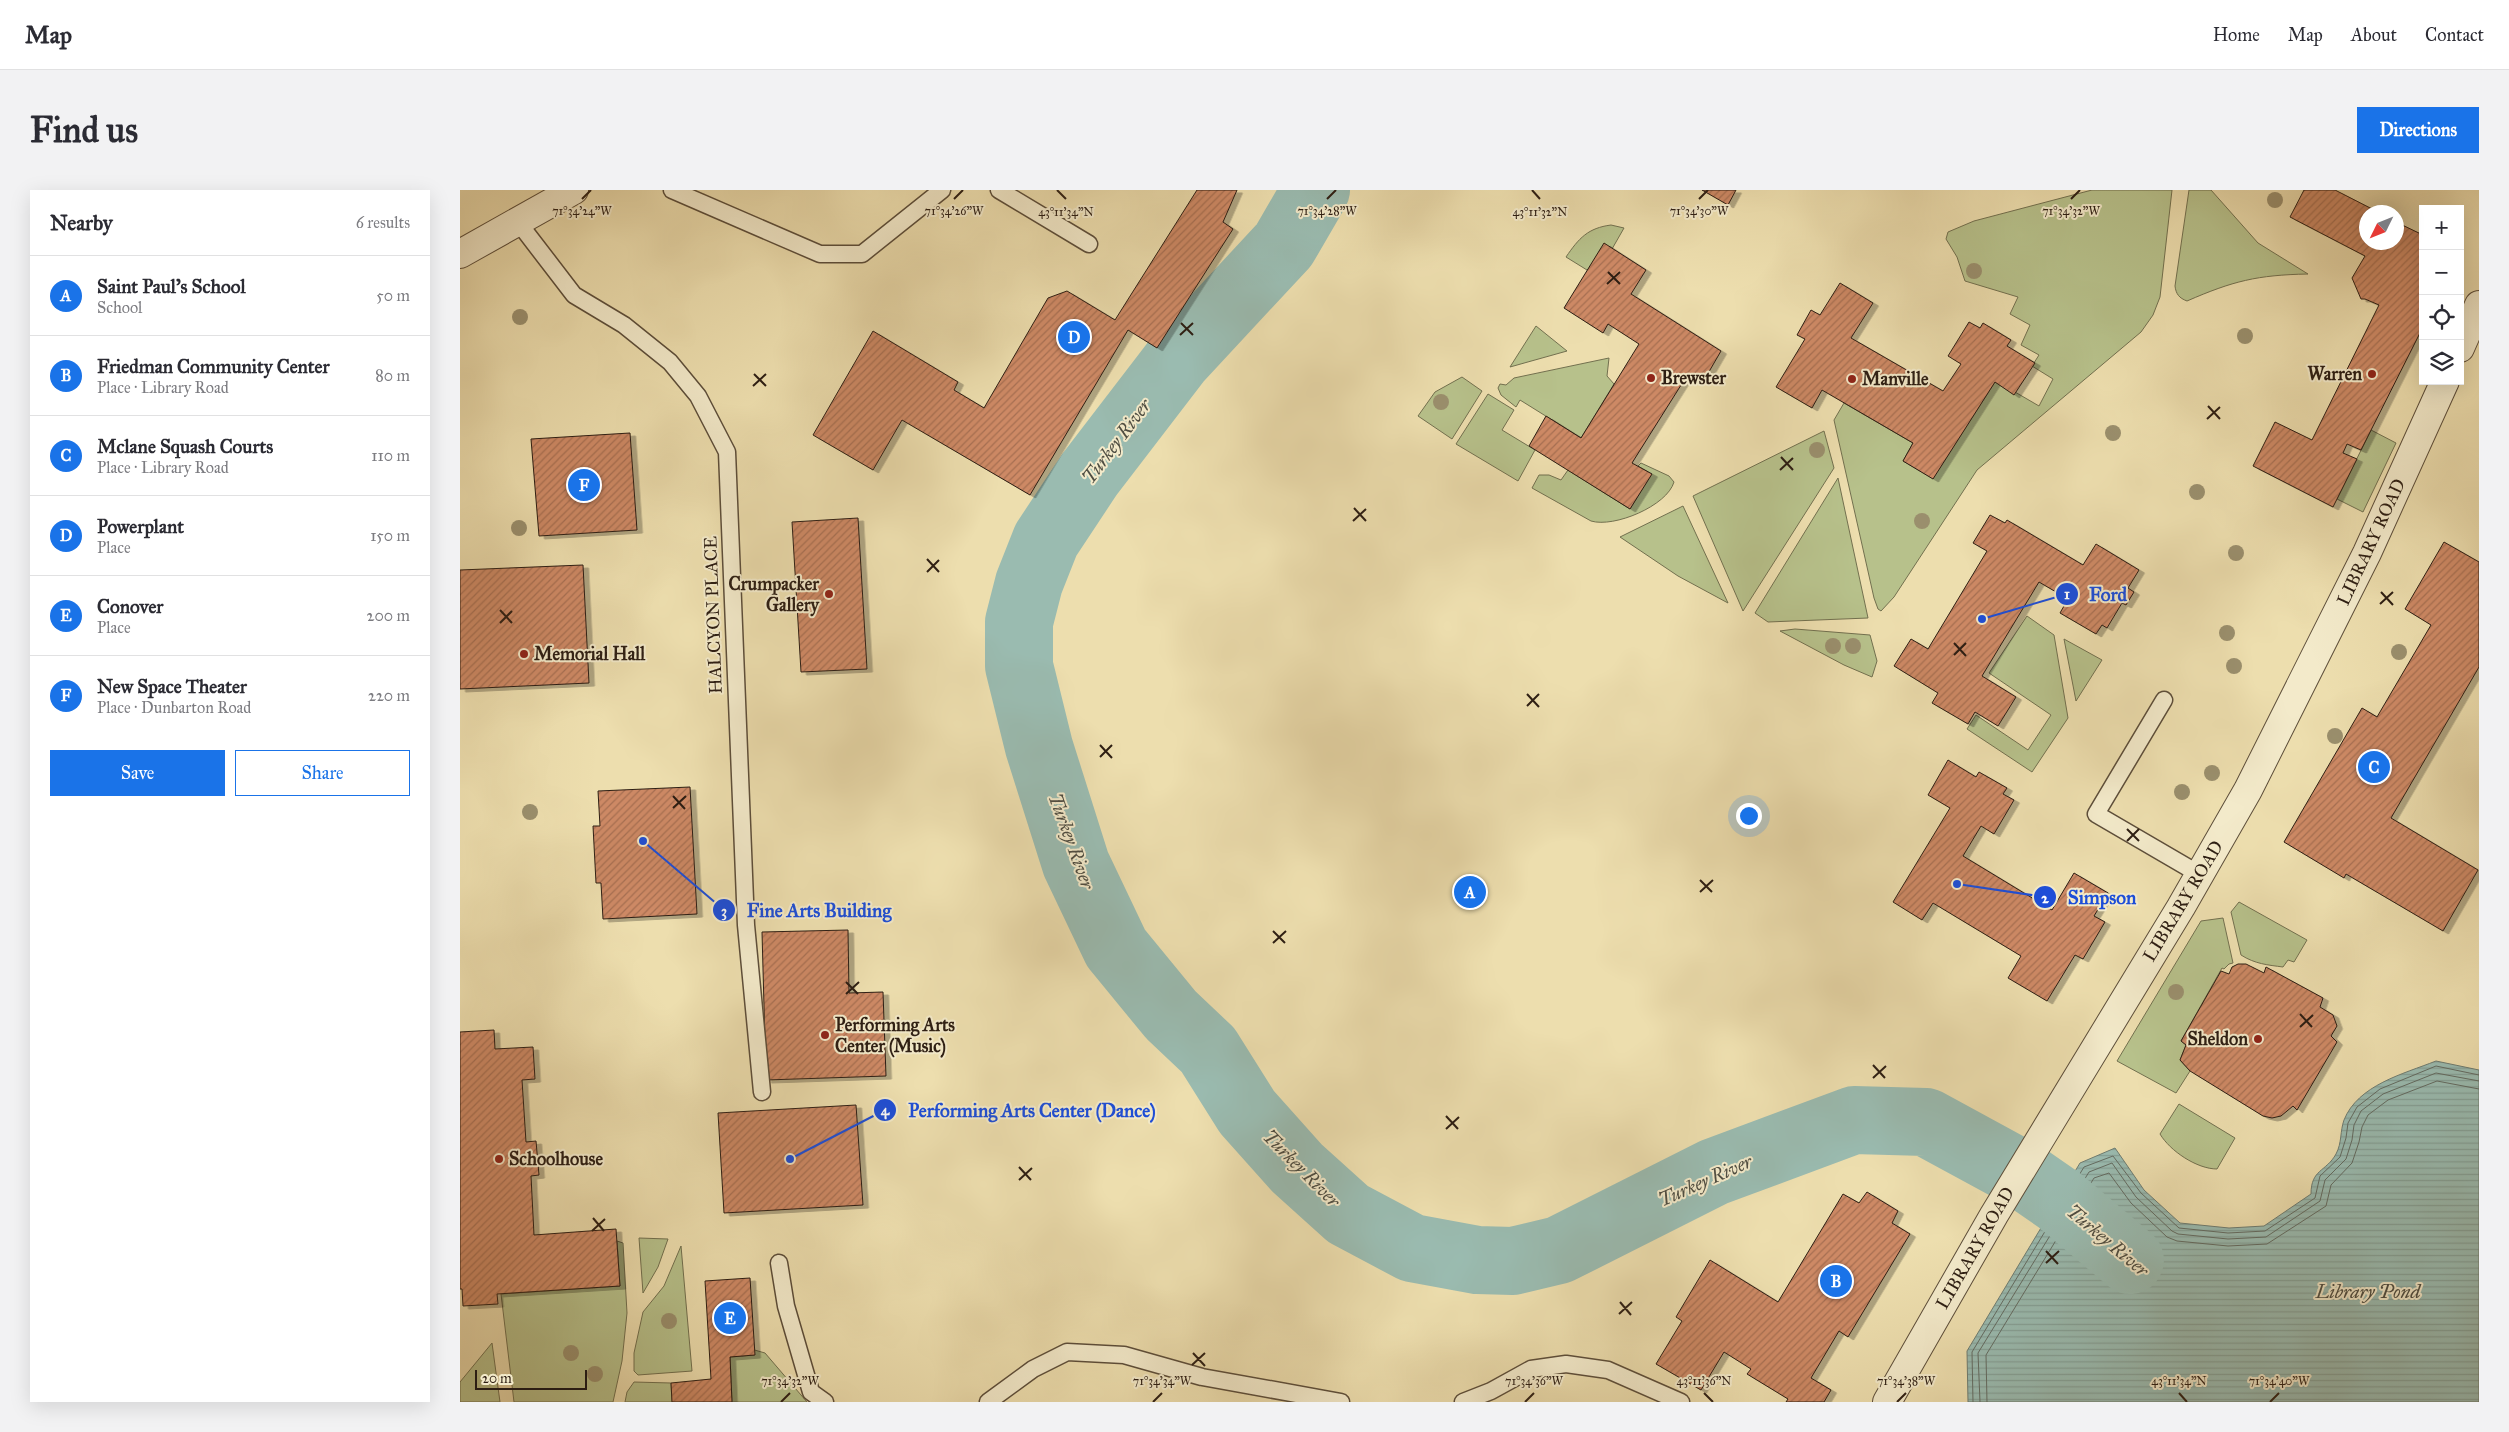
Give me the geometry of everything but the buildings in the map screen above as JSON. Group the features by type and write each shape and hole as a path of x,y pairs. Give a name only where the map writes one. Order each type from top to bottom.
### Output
{"street":[{"path":"460,254 574,190"},
{"path":"2463,340 2479,304"},
{"name":"LIBRARY ROAD","path":"1886,1402 1994,1215 2248,790 2367,554 2444,385"}],"lane":[{"path":"672,190 820,254 862,254 942,190"},
{"path":"999,190 1089,244"},
{"name":"HALCYON PLACE","path":"518,222 574,296 624,326 670,362 698,396 727,452 746,915 762,1092"},
{"path":"2164,700 2096,814 2199,874"},
{"path":"779,1263 786,1306 811,1392 825,1402"},
{"path":"988,1402 1032,1369 1068,1352 1124,1355 1202,1378 1340,1402"},
{"path":"1463,1402 1491,1391 1531,1369 1566,1364 1608,1370 1681,1402"}],"green space":[{"path":"2092,190 2172,190 2160,297 2153,315 2141,332 1977,470 1894,597 1881,611 1878,609 1874,598 1834,420 1844,403 1913,443 1903,461 1933,478 1995,382 2039,406 2053,379 2032,366 2039,355 2021,345 2030,325 2010,314 2018,297 1965,281 1957,257 1946,239 1948,232 1974,221"},
{"path":"2189,190 2211,190 2258,243 2308,274 2246,280 2218,288 2187,301 2182,299 2177,293 2175,286"},
{"path":"1611,225 1624,228 1612,249 1587,270 1566,257 1575,244 1590,231"},
{"path":"1536,326 1567,351 1510,367"},
{"path":"1609,358 1607,376 1614,384 1581,438 1520,400 1516,407 1501,395 1498,388 1500,384 1506,385 1514,378"},
{"path":"1462,377 1482,391 1452,439 1418,416 1435,392"},
{"path":"1488,394 1514,410 1502,430 1535,450 1518,481 1456,444"},
{"path":"2371,430 2396,443 2363,512 2337,499"},
{"path":"1824,431 1834,468 1743,611 1693,496"},
{"path":"1641,463 1669,476 1674,482 1669,491 1651,507 1626,518 1613,521 1591,521 1532,488 1539,475 1549,475 1561,480 1568,470 1630,509 1651,474 1638,466"},
{"path":"1838,478 1868,618 1768,622 1755,613"},
{"path":"1683,506 1728,603 1678,576 1620,537"},
{"path":"2027,616 2054,635 2068,718 2032,772 1967,729 1976,715 2028,750 2051,715 1989,673"},
{"path":"1795,629 1870,635 1877,661 1872,677 1844,665 1780,631"},
{"path":"2064,639 2102,660 2076,701"},
{"path":"2239,902 2307,940 2294,962 2288,960 2283,967 2267,965 2241,955 2231,912"},
{"path":"2223,918 2233,963 2224,969 2222,968 2181,1041 2186,1045 2180,1060 2190,1071 2176,1093 2117,1061 2201,921"},
{"path":"2179,1104 2235,1138 2217,1169 2201,1166 2185,1158 2170,1147 2160,1134"},
{"path":"639,1238 668,1239 658,1267 643,1293"},
{"path":"617,1241 623,1243 627,1313 622,1361 613,1402 514,1402 501,1294 620,1286"},
{"path":"681,1246 692,1371 638,1375 634,1371 634,1353 643,1312 664,1286"},
{"path":"492,1343 500,1402 460,1402 460,1382"},
{"path":"751,1349 765,1353 807,1402 732,1402 730,1357 754,1355"},
{"path":"634,1382 671,1383 672,1402 625,1402 627,1392"}],"water":[{"name":"Library Pond","path":"2436,1061 2479,1070 2479,1402 1968,1402 1967,1351 2080,1163 2115,1148 2144,1190 2180,1223 2229,1228 2264,1226 2311,1194 2316,1175 2336,1154 2344,1120 2360,1098 2383,1082"}],"waterway":[{"name":"Turkey River","path":"1316,190 1284,245 1178,359 1089,475 1046,540 1029,583 1019,622 1019,666 1039,747 1076,864 1116,948 1171,1015 1208,1050 1247,1112 1297,1168 1348,1214 1412,1248 1477,1260 1513,1261 1559,1250 1714,1172 1854,1120 1926,1122 2020,1173 2059,1200 2130,1260"}],"place":[{"name":"Powerplant","path":"1074,337"},
{"name":"Warren","path":"2372,374"},
{"name":"Brewster","path":"1651,378"},
{"name":"Manville","path":"1852,379"},
{"name":"New Space Theater","path":"584,485"},
{"name":"Crumpacker Gallery","path":"829,594"},
{"name":"Ford","path":"1982,619"},
{"name":"Memorial Hall","path":"524,654"},
{"name":"Mclane Squash Courts","path":"2374,767"},
{"name":"Fine Arts Building","path":"643,841"},
{"name":"Simpson","path":"1957,884"},
{"name":"Saint Paul's School","path":"1470,892"},
{"name":"Performing Arts Center (Music)","path":"825,1035"},
{"name":"Sheldon","path":"2258,1039"},
{"name":"Schoolhouse","path":"499,1159"},
{"name":"Performing Arts Center (Dance)","path":"790,1159"},
{"name":"Friedman Community Center","path":"1836,1281"},
{"name":"Conover","path":"730,1318"}]}
